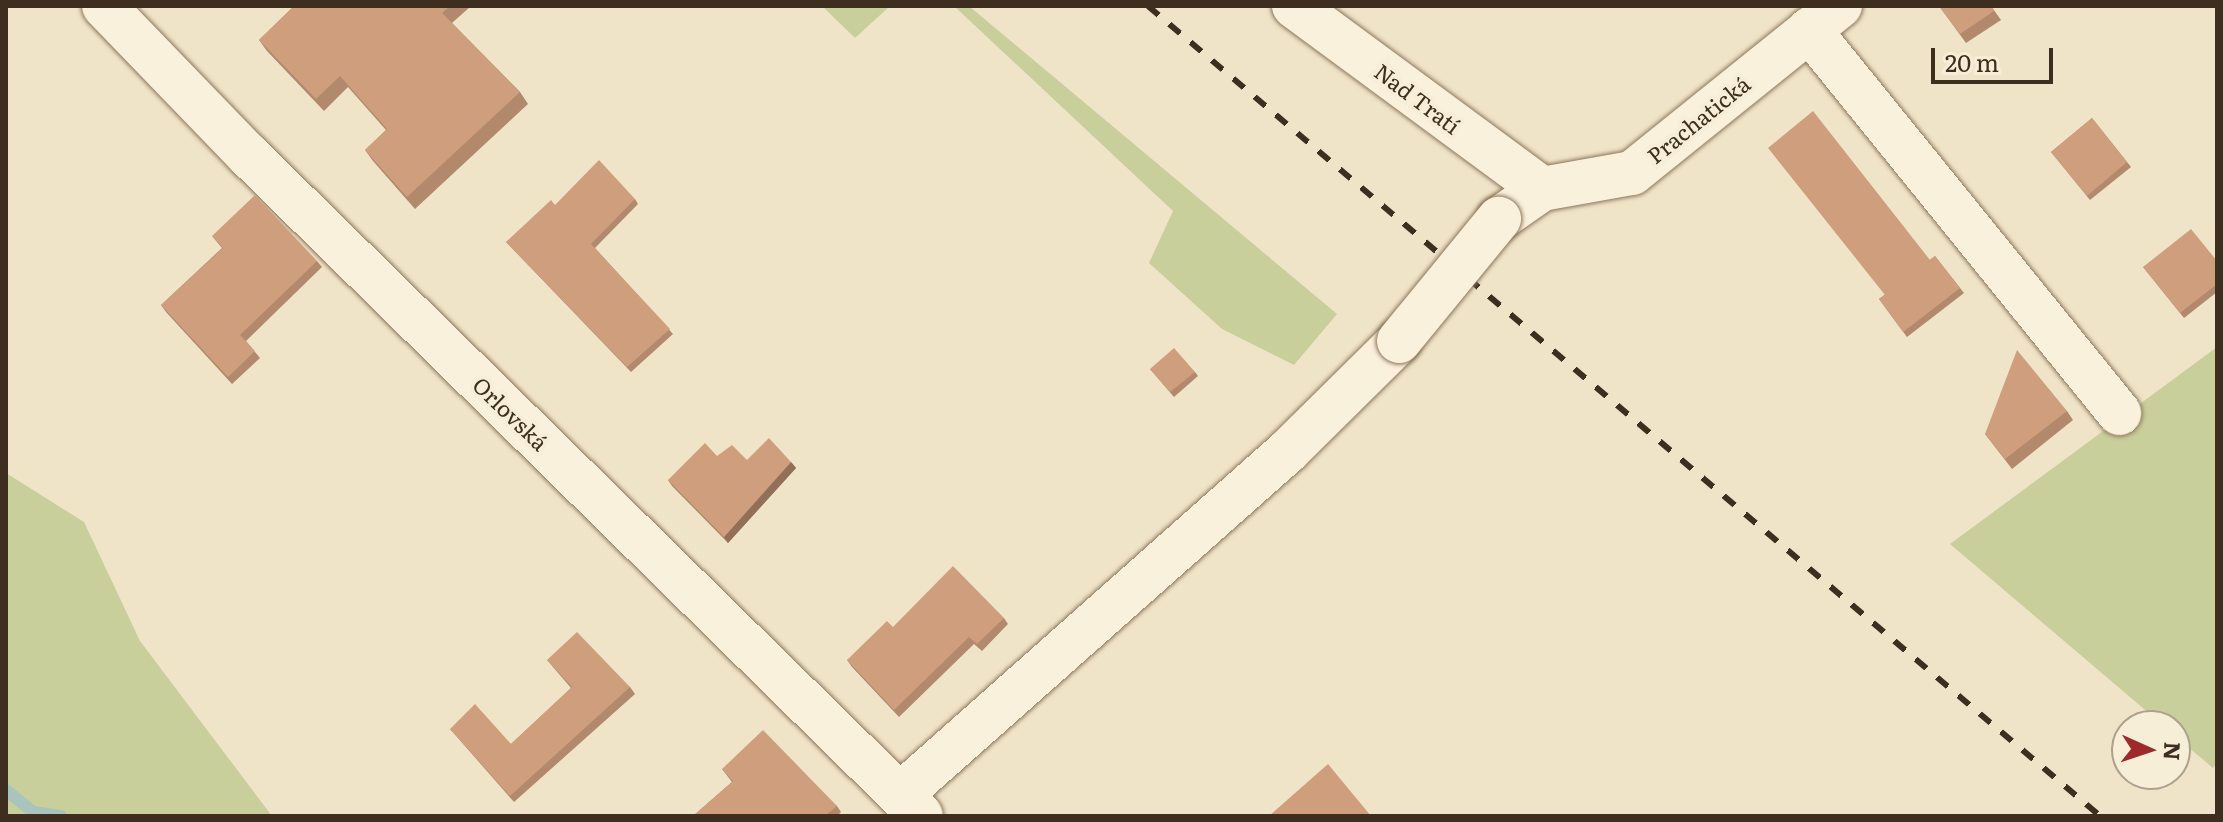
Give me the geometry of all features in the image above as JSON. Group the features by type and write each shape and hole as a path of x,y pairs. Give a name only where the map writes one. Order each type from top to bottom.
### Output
{"street":[{"name":"Orlovská","path":"104,6 248,155 911,805"},
{"name":"Nad Tratí","path":"1294,6 1542,189"},
{"name":"Prachatická","path":"911,805 1288,451 1399,341 1499,219 1542,189 1632,173 1825,18"},
{"path":"1825,18 2119,413"}],"green space":[{"path":"822,6 890,6 855,38"},
{"path":"954,6 969,6 1337,314 1294,365 1222,329 1149,263 1173,211"},
{"path":"2217,347 2217,762 2213,768 2191,749 2191,710 2145,710 1950,544"},
{"path":"6,473 84,522 140,641 272,816 6,816"}],"building":[{"path":"294,6 450,6 442,13 520,92 407,197 365,150 387,129 340,76 316,99 259,40"},
{"path":"1939,6 1991,6 1994,11 1960,34"},
{"path":"1813,111 1930,260 1935,256 1960,288 1903,332 1879,299 1885,295 1768,148"},
{"path":"2092,118 2127,162 2087,196 2051,152"},
{"path":"599,160 635,199 591,244 670,329 627,367 506,242 551,200 555,205"},
{"path":"255,195 317,261 240,335 255,351 228,377 161,305 223,248 212,236"},
{"path":"2191,229 2217,261 2217,284 2180,313 2143,267"},
{"path":"1174,348 1195,372 1170,392 1150,369"},
{"path":"2017,350 2067,411 2005,459 1985,434"},
{"path":"769,438 791,462 724,537 668,480 705,443 717,456 732,445 747,460"},
{"path":"953,566 1004,618 977,644 969,637 894,710 847,660 887,621 893,627"},
{"path":"577,632 630,687 510,796 450,729 475,704 511,744 572,687 547,660"},
{"path":"763,730 837,806 825,816 693,816 733,781 722,769"},
{"path":"1328,764 1371,816 1269,816"}],"waterway":[{"path":"6,790 33,812 61,816"}],"railway":[{"path":"1148,6 2100,816"}]}
